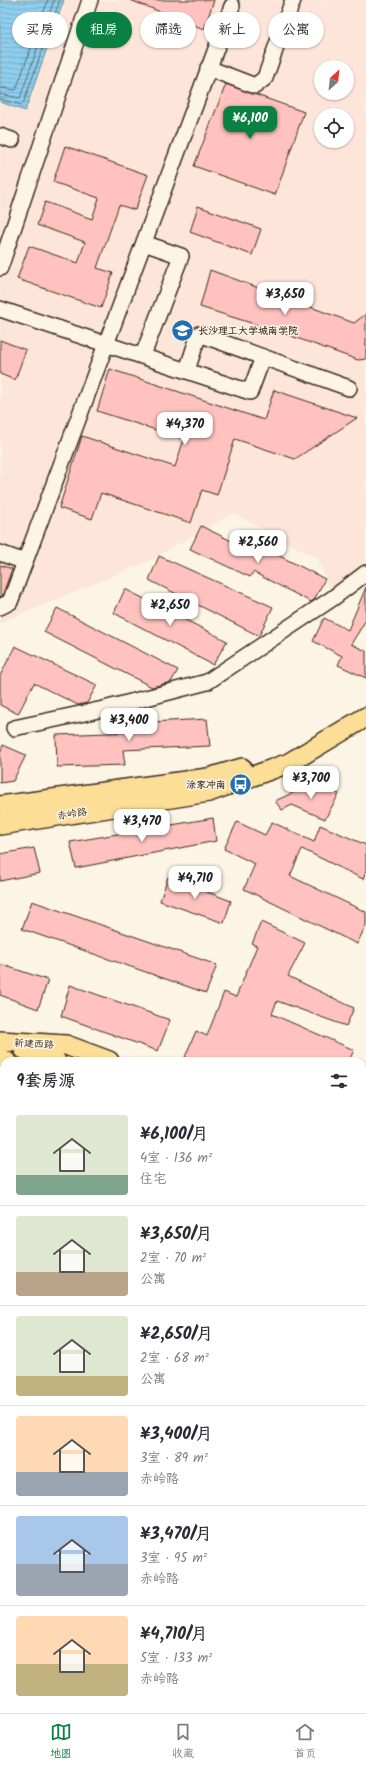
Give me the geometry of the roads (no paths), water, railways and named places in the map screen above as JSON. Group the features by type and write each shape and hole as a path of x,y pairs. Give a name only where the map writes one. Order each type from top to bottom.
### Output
{"main road":[{"name":"赤岭路","path":"0,806 208,778 270,760 366,705"},
{"name":"赤岭路","path":"0,825 209,792 289,763 366,717"},
{"name":"新建西路","path":"3,1054 66,1045 98,1057"},
{"name":"新建西路","path":"3,1054 26,1057"}],"street":[{"path":"0,268 90,0"},
{"path":"208,68 255,86 266,78 293,0"},
{"path":"0,607 10,602 232,6"},
{"path":"143,355 181,256 144,243"},
{"path":"0,309 143,355 250,392 263,357"},
{"path":"187,370 199,334 349,388"},
{"path":"0,553 25,562"},
{"path":"14,728 108,708 207,682 333,598 366,573"}],"water":[{"path":"0,0 64,0 60,12 12,12 12,48 47,48 25,111 0,102"}],"place":[{"name":"长沙理工大学城南学院","path":"183,331"},
{"name":"涂家冲南","path":"241,785"}]}
